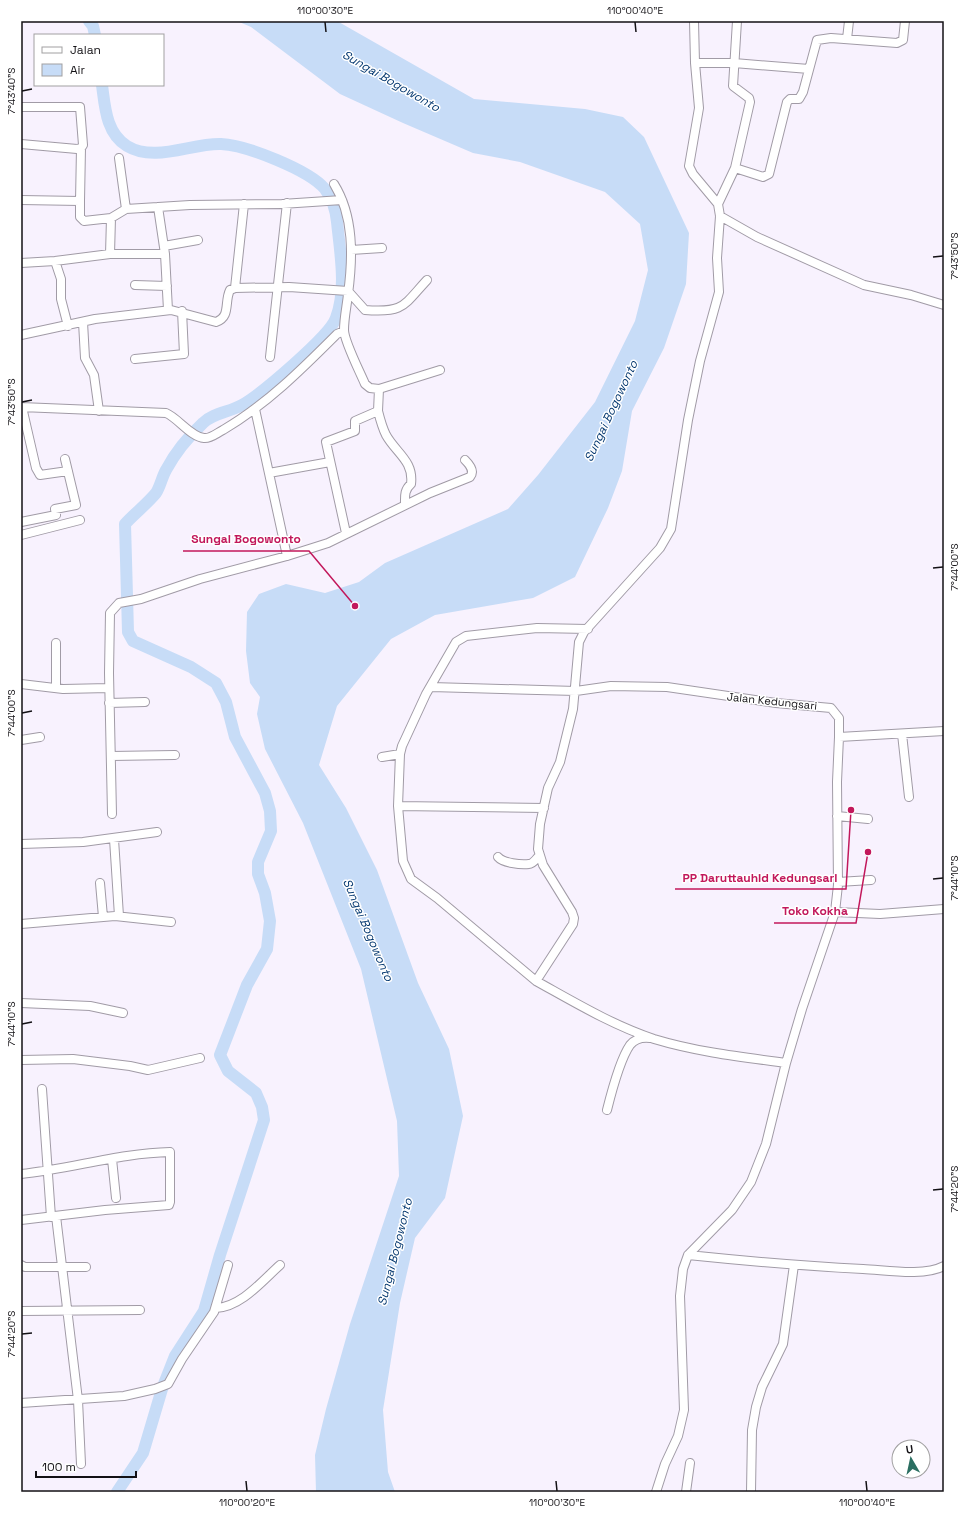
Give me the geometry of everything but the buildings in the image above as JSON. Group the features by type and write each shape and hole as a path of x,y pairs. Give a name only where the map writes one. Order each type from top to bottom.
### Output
{"street":[{"path":"536,981 570,930 574,918 539,856 538,840 548,788 560,762 568,734 576,691 575,674 579,642 588,629 660,548 671,529 677,501 688,420 700,361 719,292 717,258 720,216 718,204 693,174 690,166 699,108 695,63 694,21"},
{"path":"718,204 734,168 750,102 749,98 733,86 737,21"},
{"path":"847,39 849,21"},
{"path":"734,168 763,177 769,174 787,102 800,97 817,40 825,38 897,43 904,37 904,21"},
{"path":"695,63 734,63 809,69"},
{"path":"21,107 80,107 82,145 80,218 82,220 111,218 126,210 158,207 342,200"},
{"path":"21,144 81,148"},
{"path":"119,158 126,210"},
{"path":"334,184 342,200 347,216 351,250 344,331 365,384 370,388 378,389 440,370"},
{"path":"21,200 80,201"},
{"path":"270,357 279,288 287,203"},
{"path":"235,288 244,204"},
{"path":"158,207 164,250 168,310"},
{"path":"720,216 756,238 864,284 911,295 944,305"},
{"path":"110,254 111,218"},
{"path":"21,263 164,250 198,240"},
{"path":"351,250 382,248"},
{"path":"55,261 61,279 62,299 68,326"},
{"path":"21,335 128,314 168,310 182,311 216,322 222,320 226,315 228,295 230,290 235,288 347,291 365,310 389,310 403,307 426,280"},
{"path":"135,285 167,286"},
{"path":"135,359 184,354 182,311"},
{"path":"82,322 85,358 94,375 99,411"},
{"path":"68,471 40,475 36,468 22,407 166,413 176,417 200,438 211,437 240,420 292,379 337,334 344,331"},
{"path":"378,389 378,411 386,436 404,458 412,474 410,484 406,487 405,505"},
{"path":"255,408 287,556"},
{"path":"346,533 326,442 355,431 355,421 378,411"},
{"path":"21,522 56,515 55,510 76,505 65,459"},
{"path":"112,814 109,688 110,613 114,606 200,579 287,556 328,543 405,505 470,477 472,472 470,466 465,460"},
{"path":"269,473 330,462"},
{"path":"21,535 80,520"},
{"path":"588,629 537,628 466,636 456,642 413,720 400,754 398,806 403,860 411,879 437,898 536,981 609,1021 653,1038 732,1057 786,1063"},
{"path":"56,643 56,688"},
{"path":"21,684 56,688 109,688"},
{"name":"Jalan Kedungsari","path":"576,691 611,686 667,687 776,703 820,706 831,708 837,714 839,718 838,737"},
{"path":"430,687 576,691"},
{"path":"109,703 145,702"},
{"path":"656,1492 665,1464 678,1436 684,1410 680,1296 683,1269 688,1255 732,1210 752,1182 766,1144 786,1063 802,1009 836,912 838,882 838,737 944,731"},
{"path":"902,734 909,797"},
{"path":"21,740 40,737"},
{"path":"382,757 400,754"},
{"path":"111,756 175,755"},
{"path":"398,806 544,808"},
{"path":"837,816 868,819"},
{"path":"21,844 114,839 157,832"},
{"path":"114,839 119,916"},
{"path":"498,857 504,861 530,864 539,856"},
{"path":"838,882 871,880"},
{"path":"100,883 103,917"},
{"path":"836,912 880,914 944,909"},
{"path":"21,924 119,916 170,922"},
{"path":"21,1003 90,1006 123,1013"},
{"path":"607,1110 622,1062 630,1044 640,1038 653,1038"},
{"path":"21,1060 73,1059 130,1066 148,1070 200,1058"},
{"path":"42,1089 48,1171 62,1267 78,1400 81,1464"},
{"path":"21,1174 48,1171 112,1159 170,1152 169,1205 21,1220"},
{"path":"112,1159 116,1198"},
{"path":"688,1255 794,1265 928,1271 944,1266"},
{"path":"21,1265 25,1267 86,1267"},
{"path":"21,1403 124,1396 155,1389 168,1384 182,1359 216,1308 228,1265"},
{"path":"751,1492 752,1430 756,1407 762,1387 783,1344 794,1265"},
{"path":"216,1308 228,1307 236,1302 280,1266"},
{"path":"21,1311 140,1310"},
{"path":"686,1492 690,1463"}],"water":[{"path":"237,21 337,21 474,99 585,109 623,117 644,137 689,233 686,284 664,348 632,411 622,471 608,508 575,577 533,598 435,615 391,639 337,706 319,765 346,808 377,870 418,983 449,1049 463,1116 445,1198 415,1238 400,1303 383,1410 388,1472 395,1492 316,1492 315,1455 326,1409 350,1324 399,1176 397,1121 361,969 303,823 265,749 257,714 260,697 250,683 246,651 247,612 259,594 286,584 325,593 359,582 385,563 508,509 538,475 595,402 635,321 648,270 640,224 605,192 520,162 473,153 340,94 251,27"}],"waterway":[{"path":"89,21 93,26 95,34"},
{"path":"102,86 106,111 111,127 120,141 138,151 161,153 209,144 232,145 276,160 306,174 317,182 325,189 332,200 335,209 342,270 341,295 336,318 321,338 278,378 251,399 242,405 212,417 203,423 178,451 165,473 156,493 125,524 128,632 133,641 191,667 216,683 226,702 235,737 265,793 270,811 271,831 258,862 258,874 265,893 270,921 267,949 247,985 220,1055 228,1071 256,1093 262,1107 264,1120 220,1255 204,1311 175,1356 162,1389 143,1453 117,1492"}],"place":[{"name":"Sungai Bogowonto","path":"355,606"},
{"name":"PP Daruttauhid Kedungsari","path":"851,810"},
{"name":"Toko Kokha","path":"868,852"}]}
